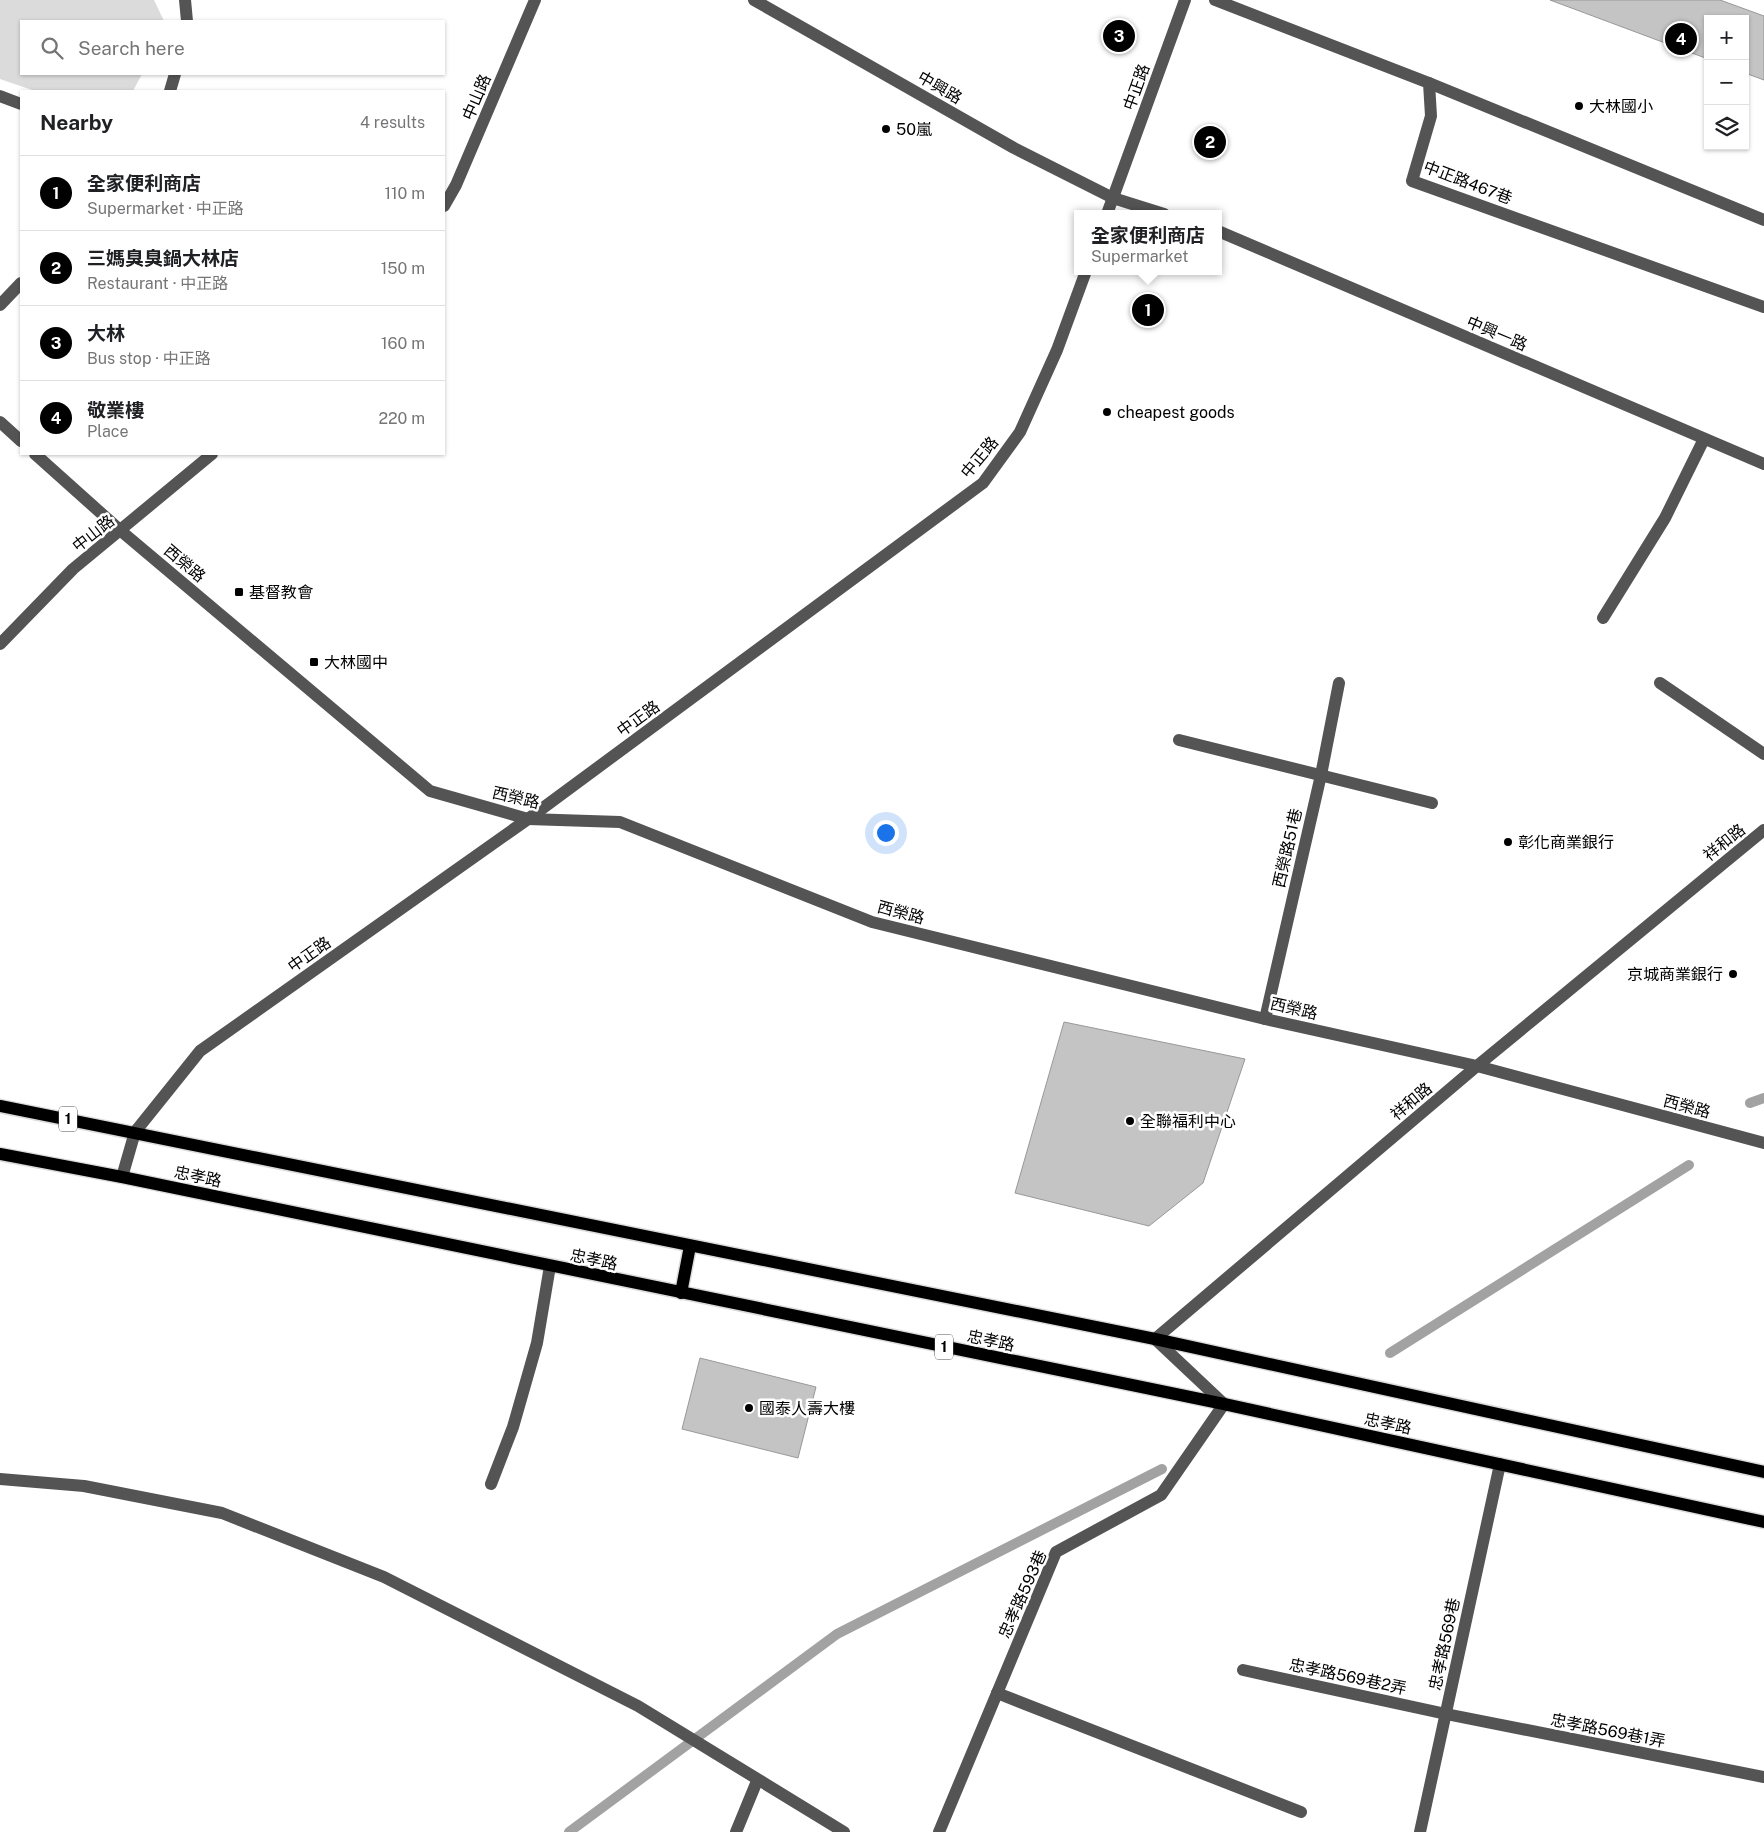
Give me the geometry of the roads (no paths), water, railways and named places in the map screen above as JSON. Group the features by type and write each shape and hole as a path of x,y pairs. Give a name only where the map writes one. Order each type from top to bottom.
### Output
{"main road":[{"name":"1","path":"0,1106 135,1132"},
{"name":"忠孝路","path":"135,1132 1155,1339 1764,1472"},
{"name":"1","path":"0,1154 122,1177"},
{"name":"忠孝路","path":"122,1177 1224,1404 1764,1522"},
{"path":"680,1293 690,1246"}],"street":[{"path":"185,0 187,20"},
{"name":"中山路","path":"445,204 456,185 535,0"},
{"name":"中興路","path":"754,0 1014,148 1113,198"},
{"name":"中正路","path":"1108,210 1185,0"},
{"path":"1215,0 1429,84 1764,220"},
{"path":"170,90 174,75"},
{"name":"中正路467巷","path":"1429,84 1431,116 1412,181 1764,307"},
{"path":"0,96 20,104"},
{"path":"1113,198 1151,210"},
{"name":"中興一路","path":"1222,233 1764,464"},
{"name":"中正路","path":"122,1177 135,1132 200,1051 528,819 983,483 1020,432 1057,350 1085,275"},
{"path":"0,305 20,284"},
{"path":"0,422 20,440"},
{"path":"1603,618 1665,518 1704,439"},
{"name":"西榮路","path":"36,455 121,531 430,791 528,819 620,822 872,922 1265,1019 1477,1066 1764,1143"},
{"name":"中山路","path":"0,644 74,569 211,455"},
{"name":"西榮路51巷","path":"1265,1019 1321,775 1339,683"},
{"path":"1660,683 1764,754"},
{"path":"1179,740 1432,803"},
{"name":"祥和路","path":"1155,1339 1477,1066 1764,830"},
{"path":"492,1484 513,1427 536,1343 550,1266"},
{"path":"1155,1339 1224,1404"},
{"name":"忠孝路593巷","path":"939,1832 1056,1552 1161,1495 1224,1404"},
{"name":"忠孝路569巷","path":"1420,1832 1500,1464"},
{"path":"0,1478 84,1486 222,1513 384,1577 638,1706 757,1781 844,1832"},
{"name":"忠孝路569巷2弄","path":"1243,1670 1446,1714"},
{"path":"997,1693 1301,1812"},
{"name":"忠孝路569巷1弄","path":"1446,1714 1764,1777"},
{"path":"736,1832 757,1781"}],"waterway":[{"path":"1750,1103 1764,1098"},
{"path":"1390,1353 1689,1165"},
{"path":"569,1832 837,1634 1162,1469"}],"place":[{"name":"大林","path":"1119,36"},
{"name":"敬業樓","path":"1681,39"},
{"name":"大林國小","path":"1579,106"},
{"name":"50嵐","path":"886,129"},
{"name":"三媽臭臭鍋大林店","path":"1210,142"},
{"name":"全家便利商店","path":"1148,310"},
{"name":"cheapest goods","path":"1107,412"},
{"name":"基督教會","path":"239,592"},
{"name":"大林國中","path":"314,662"},
{"name":"彰化商業銀行","path":"1508,842"},
{"name":"京城商業銀行","path":"1733,974"},
{"name":"全聯福利中心","path":"1130,1121"},
{"name":"國泰人壽大樓","path":"749,1408"}]}
